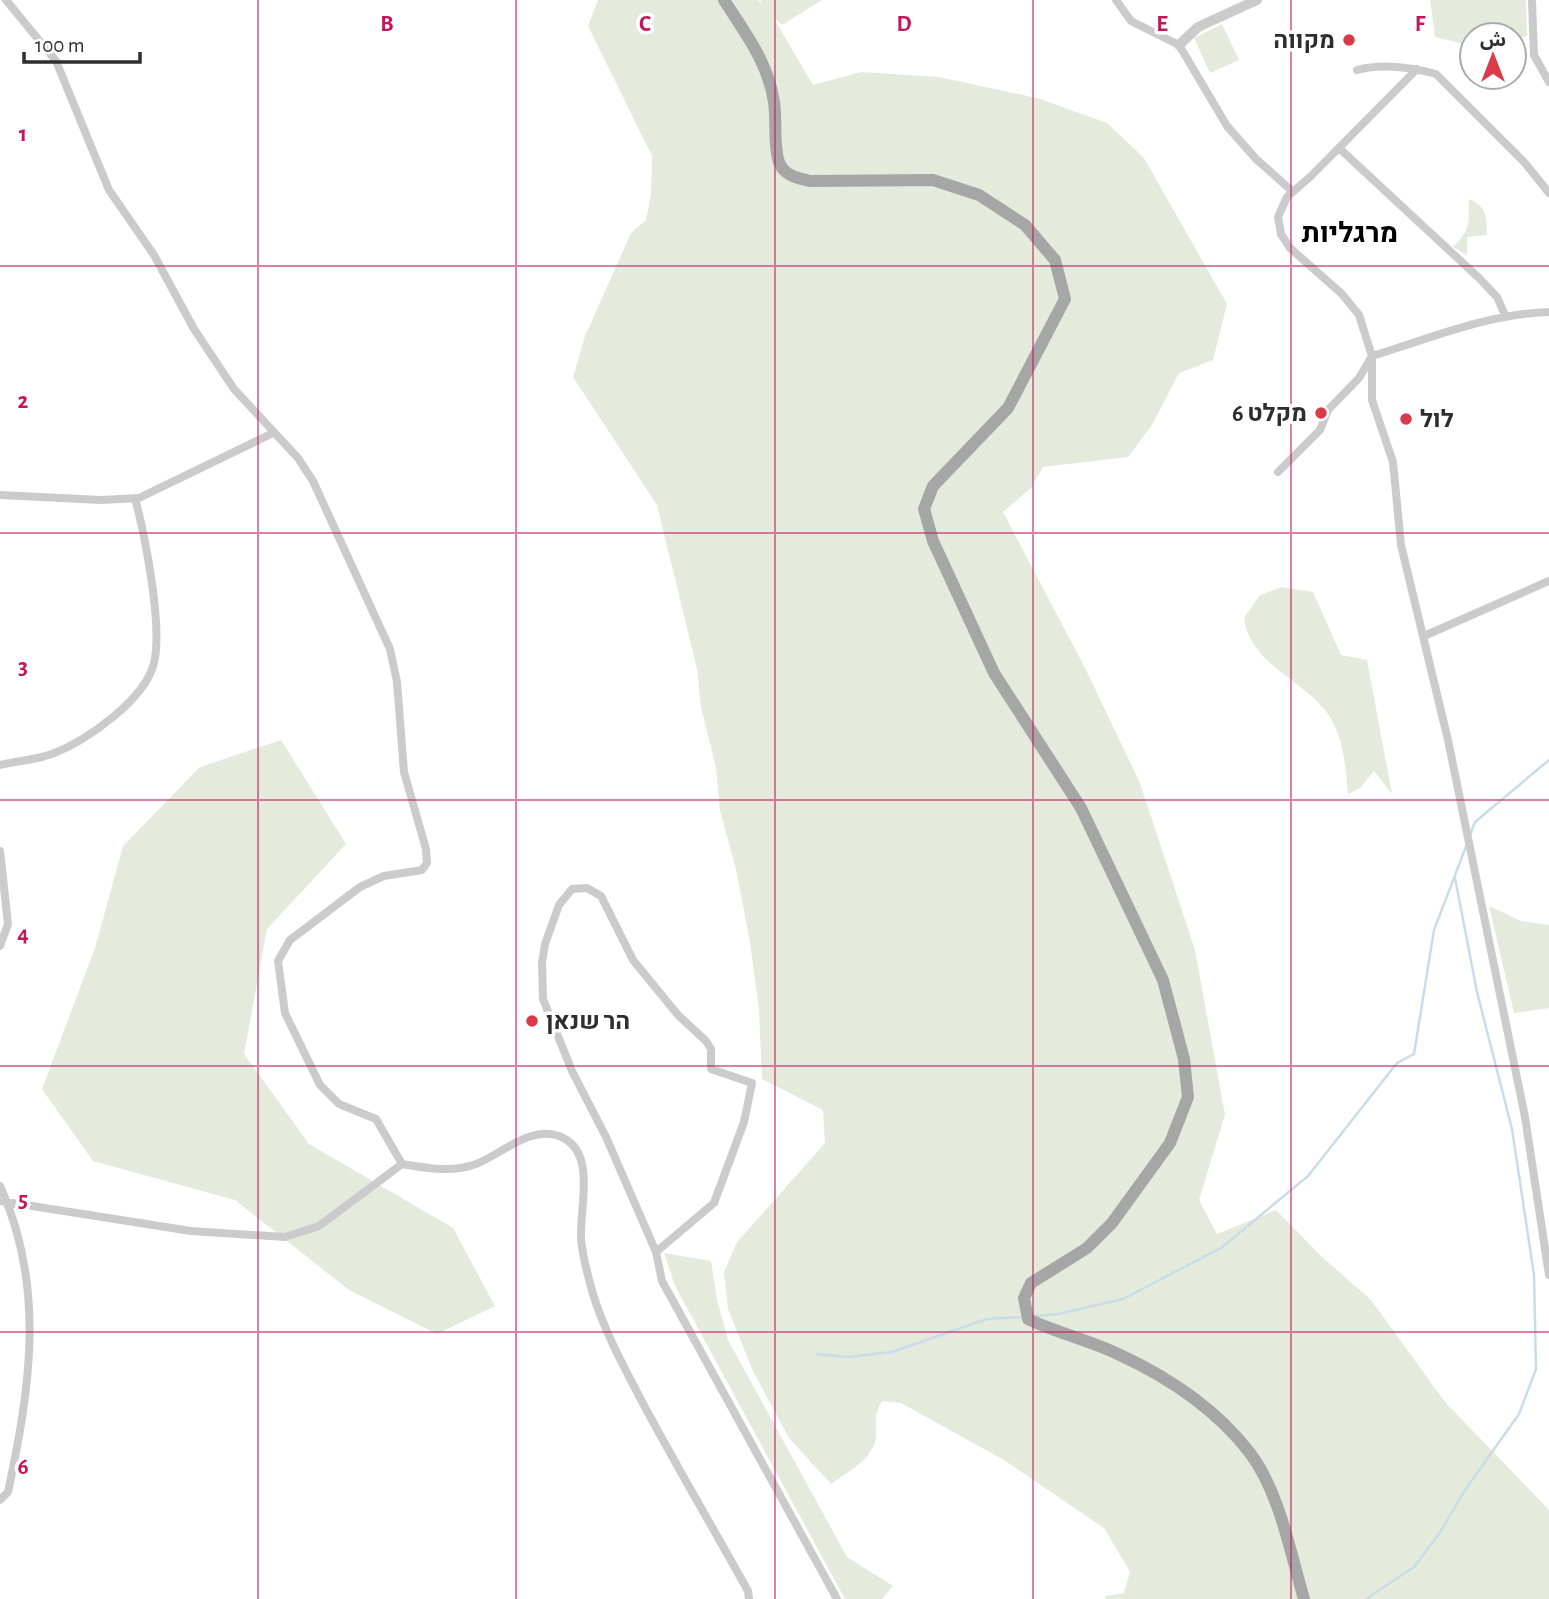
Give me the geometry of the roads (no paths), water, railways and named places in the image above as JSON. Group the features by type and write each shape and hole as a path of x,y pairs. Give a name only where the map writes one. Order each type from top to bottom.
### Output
{"main road":[{"path":"724,0 755,47 768,74 775,105 779,164 790,176 810,181 933,180 979,195 1025,225 1055,260 1065,299 1037,358 1008,408 933,486 924,509 933,541 994,673 1081,808 1163,980 1184,1059 1188,1097 1170,1143 1112,1223 1087,1248 1031,1283 1024,1298 1028,1319 1117,1353 1169,1381 1211,1412 1251,1455 1274,1501 1304,1599"}],"street":[{"path":"6,0 56,61 109,190 154,255 194,329 234,389 298,458 313,481 390,649 397,682 404,772 428,857 422,870 384,876 360,887 290,940 278,961 285,1013 320,1085 340,1104 376,1119 402,1164"},
{"path":"1116,0 1131,21 1180,45 1227,126 1256,159 1292,191"},
{"path":"1180,45 1198,27 1257,0"},
{"path":"1532,0 1534,55 1549,82"},
{"path":"1357,70 1374,65 1417,69 1436,74 1450,85 1525,163 1549,193"},
{"path":"1417,69 1292,191 1278,217 1280,234 1290,248 1342,294 1359,315 1372,356 1372,400 1393,462 1401,545 1424,636 1525,1117 1549,1275"},
{"path":"1339,148 1479,278 1497,297 1505,315"},
{"path":"1278,472 1320,430 1328,411 1359,378 1372,356 1505,315 1549,312"},
{"path":"0,495 135,498 152,494 273,433"},
{"path":"0,765 44,757 82,739 125,705 151,671 155,652 153,612 145,545 135,498"},
{"path":"1424,636 1549,581"},
{"path":"0,851 8,924 0,946"},
{"path":"656,1252 714,1203 744,1122 752,1083 711,1069 710,1049 706,1041 678,1015 634,960 601,896 587,888 572,889 559,905 545,944 542,963 543,999 572,1071 606,1137 656,1252 662,1281 837,1599"},
{"path":"4,1202 191,1231 285,1237 319,1226 402,1164 453,1170 476,1164 509,1146 541,1135 556,1134 569,1140 581,1156 581,1238 595,1299 611,1341 662,1440 748,1591 749,1599"},
{"path":"0,1186 25,1279 32,1332 22,1422 8,1492 0,1500"}],"waterway":[{"path":"1470,835 1475,822 1549,760"},
{"path":"1035,1316 1058,1314 1123,1299 1221,1248 1308,1176 1397,1063 1414,1054 1434,930 1467,844"},
{"path":"1366,1599 1414,1567 1439,1534 1465,1490 1519,1414 1536,1369 1534,1275 1512,1129 1477,992 1455,878"},
{"path":"817,1354 848,1357 892,1352 987,1319 1025,1317"}],"place":[{"name":"מקווה","path":"1349,40"},
{"name":"מקלט 6","path":"1321,413"},
{"name":"לול","path":"1406,419"},
{"name":"הר שנאן","path":"532,1021"}],"district":[{"name":"מרגליות","path":"1350,232"}]}
